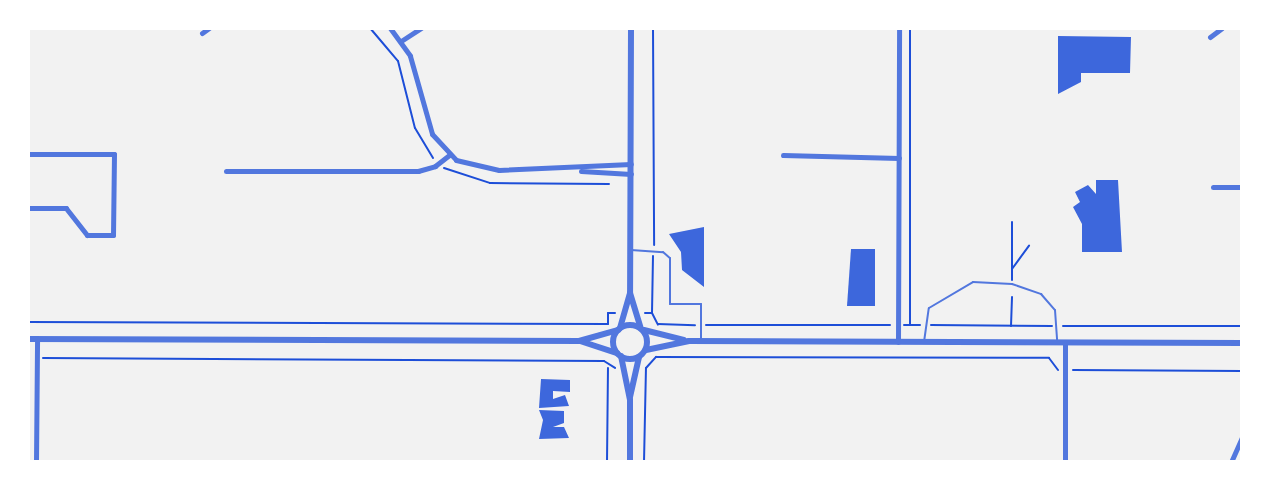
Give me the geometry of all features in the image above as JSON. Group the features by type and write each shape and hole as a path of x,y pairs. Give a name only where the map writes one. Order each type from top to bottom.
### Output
{"street":[{"path":"202,33 209,28"},
{"path":"390,28 401,41 417,74 432,134 449,154 483,169 577,170 631,174"},
{"path":"401,41 422,28"},
{"path":"630,462 630,400 624,369 613,339 619,329 630,293 631,28"},
{"path":"898,342 899,28"},
{"path":"1210,37 1222,28"},
{"path":"28,154 114,154 113,235 87,235 66,208 28,208"},
{"path":"225,171 418,171 439,164 449,154"},
{"path":"783,155 899,158"},
{"path":"577,170 631,164"},
{"path":"1213,187 1242,187"},
{"path":"630,293 642,329 646,350"},
{"path":"28,339 579,341 619,329 642,329 689,341"},
{"path":"36,462 37,339"},
{"path":"579,341 619,355 639,357"},
{"path":"630,400 639,357 646,350 689,341 1242,343"},
{"path":"1065,342 1065,462"},
{"path":"1231,462 1242,437"}],"lane":[{"path":"631,250 653,252 670,258 670,304 701,304 701,341"},
{"path":"924,342 924,325 935,301 973,282 1012,284 1041,294 1055,310 1057,343"}],"path":[{"path":"370,28 398,61 416,128 439,164 480,182 609,184"},
{"path":"653,28 652,313 658,324 1242,326"},
{"path":"910,28 910,325"},
{"path":"1012,222 1012,269 1029,246"},
{"path":"1011,326 1012,297"},
{"path":"28,322 608,324 608,313 624,313"},
{"path":"635,313 652,313"},
{"path":"644,462 646,368 656,357 1049,358 1056,370 1242,371"},
{"path":"36,358 604,361 608,368 607,462"},
{"path":"608,368 624,369"},
{"path":"637,369 646,368"}],"building":[{"path":"1058,36 1131,37 1130,73 1081,73 1081,82 1058,94"},
{"path":"1096,180 1118,180 1122,252 1082,252 1082,224 1073,207 1080,202 1075,192 1088,185 1096,194"},
{"path":"704,227 704,287 682,270 681,252 669,234"},
{"path":"851,249 875,249 875,306 847,306"},
{"path":"541,379 570,380 570,392 553,391 553,399 565,395 569,406 539,408"},
{"path":"539,410 564,411 564,423 553,427 564,427 569,438 539,439 543,420"}]}
